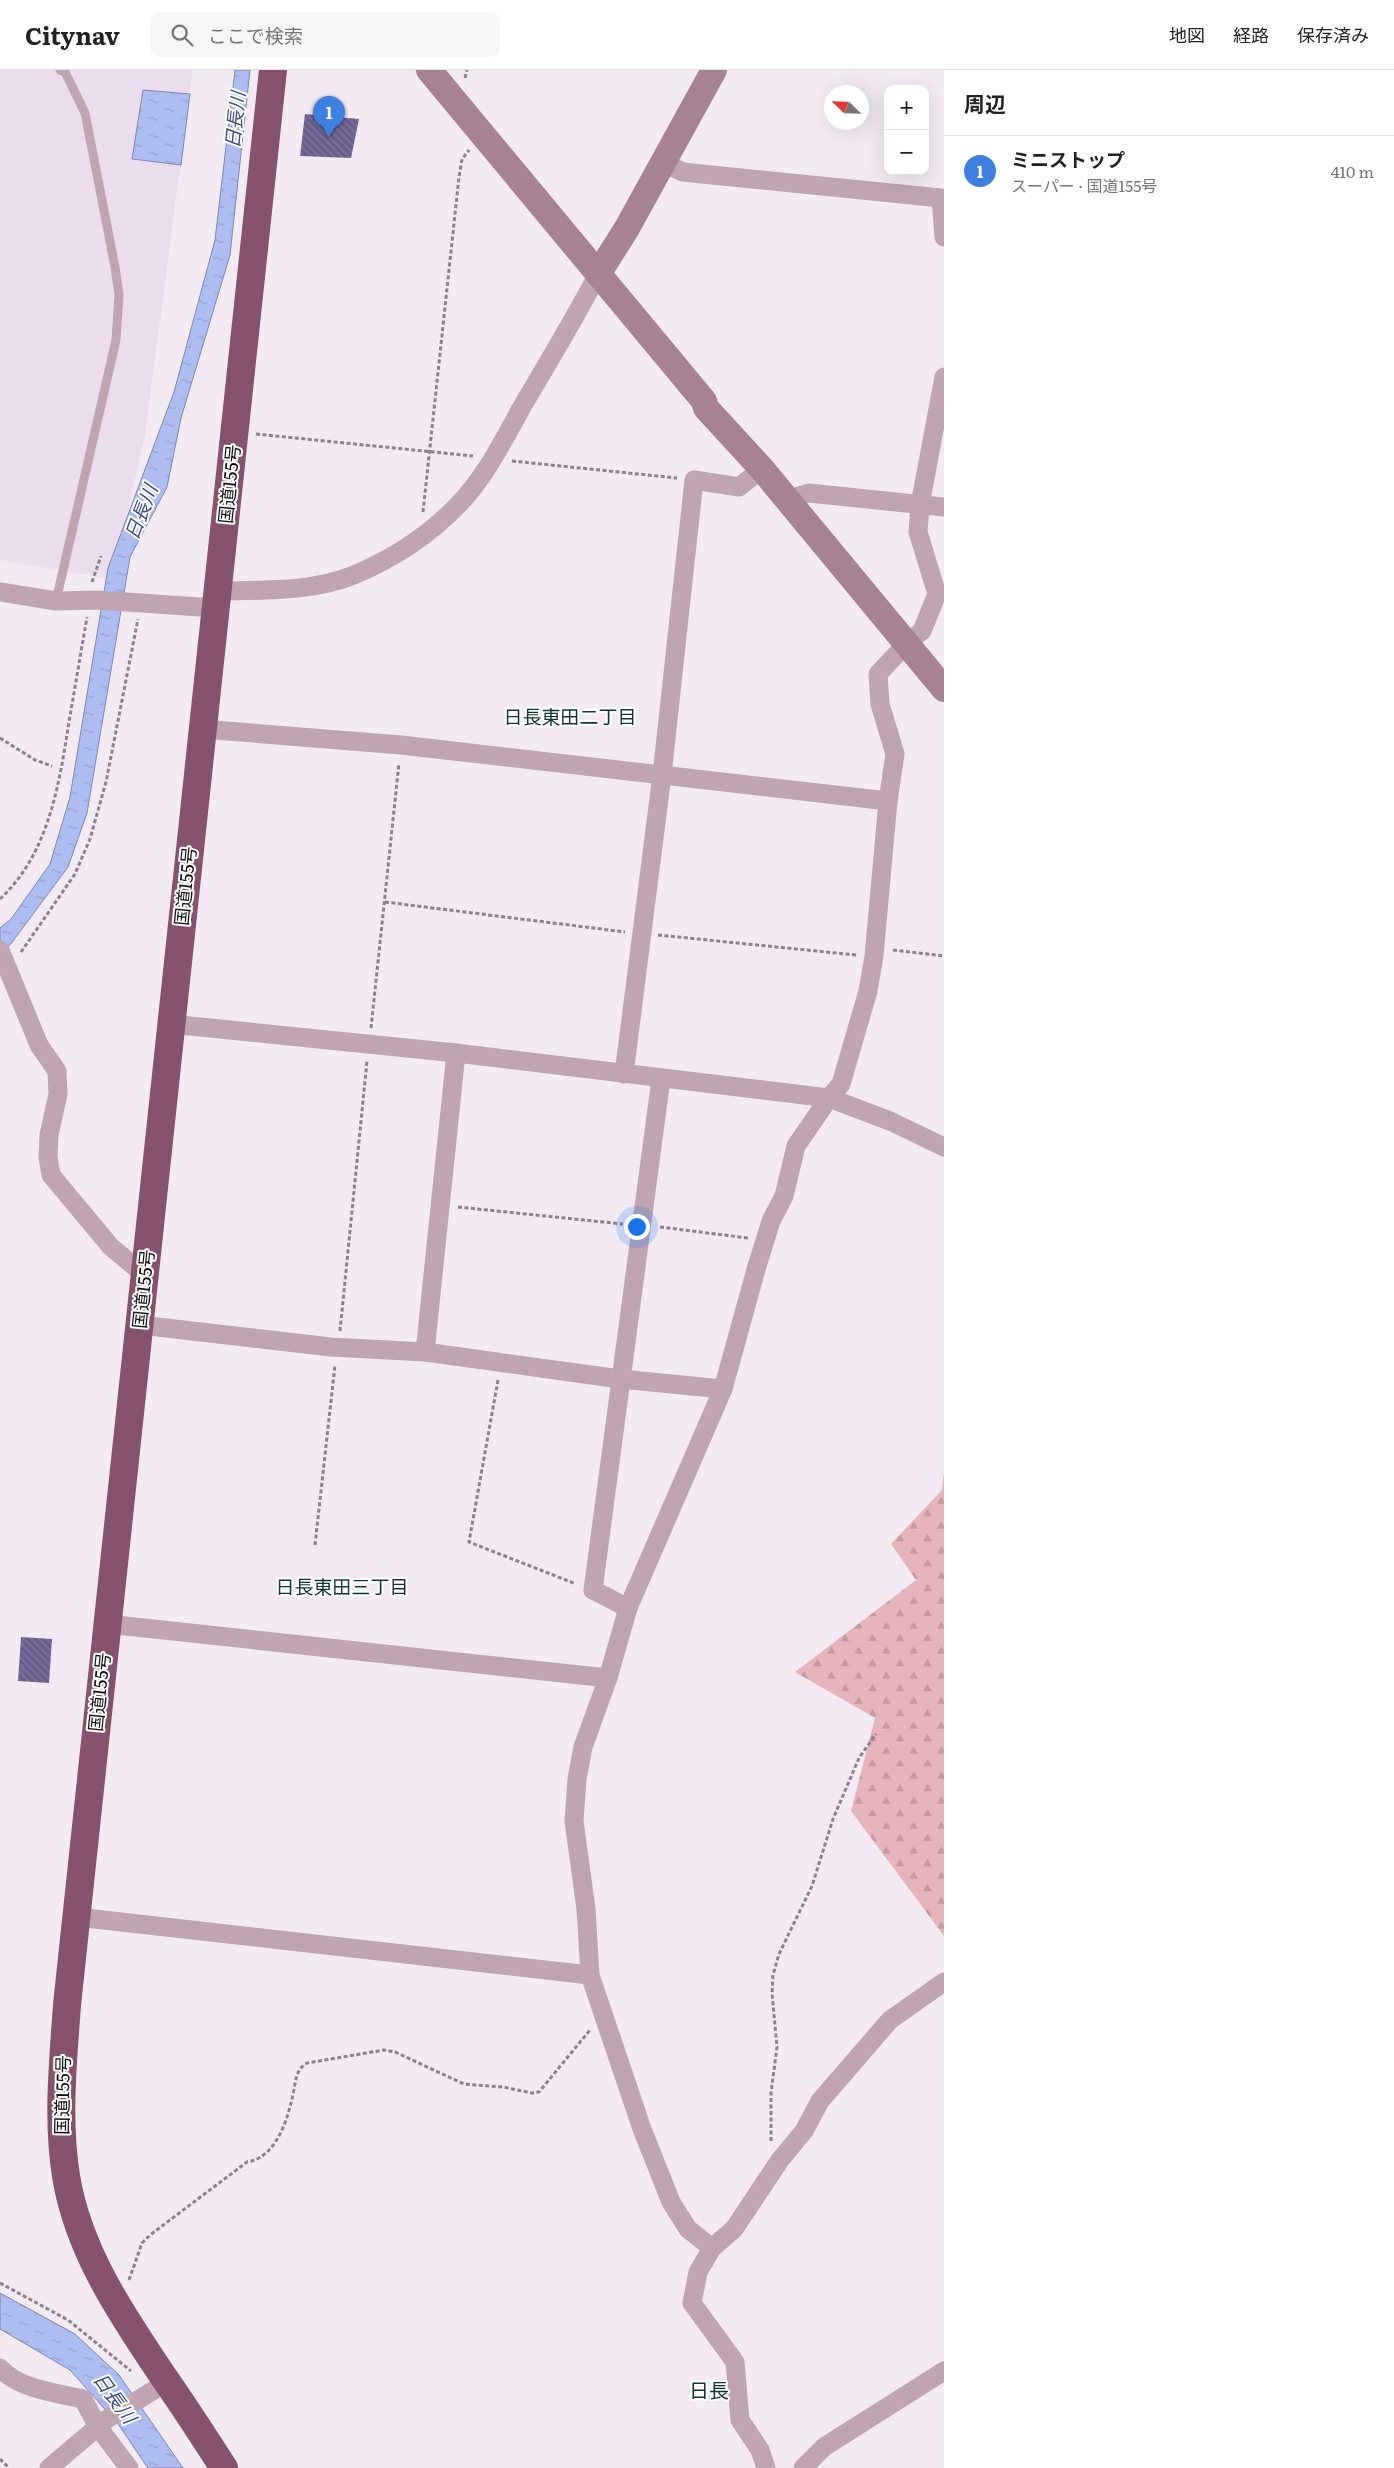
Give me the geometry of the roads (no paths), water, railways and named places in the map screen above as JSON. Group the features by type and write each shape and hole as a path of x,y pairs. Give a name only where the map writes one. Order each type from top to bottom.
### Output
{"highway":[{"name":"国道155号","path":"224,2468 155,2389 118,2308 104,2284 76,2214 66,2177 61,2130 65,2025 273,70"}],"street":[{"path":"429,70 704,401 706,408 762,469 944,689"},
{"path":"0,592 56,601 93,600 137,604 195,605 352,576 391,557 430,532 458,505 493,458 663,163 714,70"},
{"path":"663,163 683,172 941,198 944,237"},
{"path":"712,2248 688,2229 671,2202 642,2128 590,1975 586,1909 574,1821 577,1779 583,1747 608,1678 628,1608 723,1389 764,1241 771,1221 784,1196 796,1146 841,1084 868,991 875,948 888,802 895,754 880,704 878,674 906,644 922,632 937,594 918,532 920,505 944,377"},
{"path":"624,1074 662,775 694,480 739,487 762,469"},
{"path":"786,500 810,493 944,508"},
{"path":"202,729 379,743 888,802"},
{"path":"4,960 39,1045 57,1071 58,1094 49,1136 48,1157 51,1175 111,1246 146,1276"},
{"path":"171,1024 456,1053 829,1098 890,1121 944,1147"},
{"path":"425,1352 456,1053"},
{"path":"628,1608 593,1590 661,1079"},
{"path":"140,1325 337,1347 425,1352 620,1379 723,1389"},
{"path":"107,1624 608,1678"},
{"path":"77,1917 140,1926 590,1975"},
{"path":"766,2468 760,2450 740,2420 735,2362 692,2304 698,2272 712,2248 734,2229 780,2160 804,2131 820,2101 890,2020 944,1982"},
{"path":"0,2368 4,2372 36,2388 83,2399 103,2423 129,2468"},
{"path":"803,2468 824,2447 944,2372"},
{"path":"49,2468 103,2423 155,2389"}],"lane":[{"path":"56,601 116,340 119,295 85,113 65,72 60,70"}],"water":[{"name":"日長川","path":"235,70 250,70 230,255 181,418 167,487 130,557 87,813 68,867 10,945 0,952 0,928 11,919 50,864 70,797 108,568 174,392 215,240"},
{"path":"143,90 190,94 181,165 132,159"},
{"name":"日長川","path":"0,2293 75,2334 119,2375 183,2468 148,2468 118,2424 70,2370 0,2329"}],"place":[{"name":"ミニストップ","path":"329,137"}],"district":[{"name":"日長東田二丁目","path":"570,717"},
{"name":"日長東田三丁目","path":"342,1587"},
{"name":"日長","path":"709,2391"}]}
